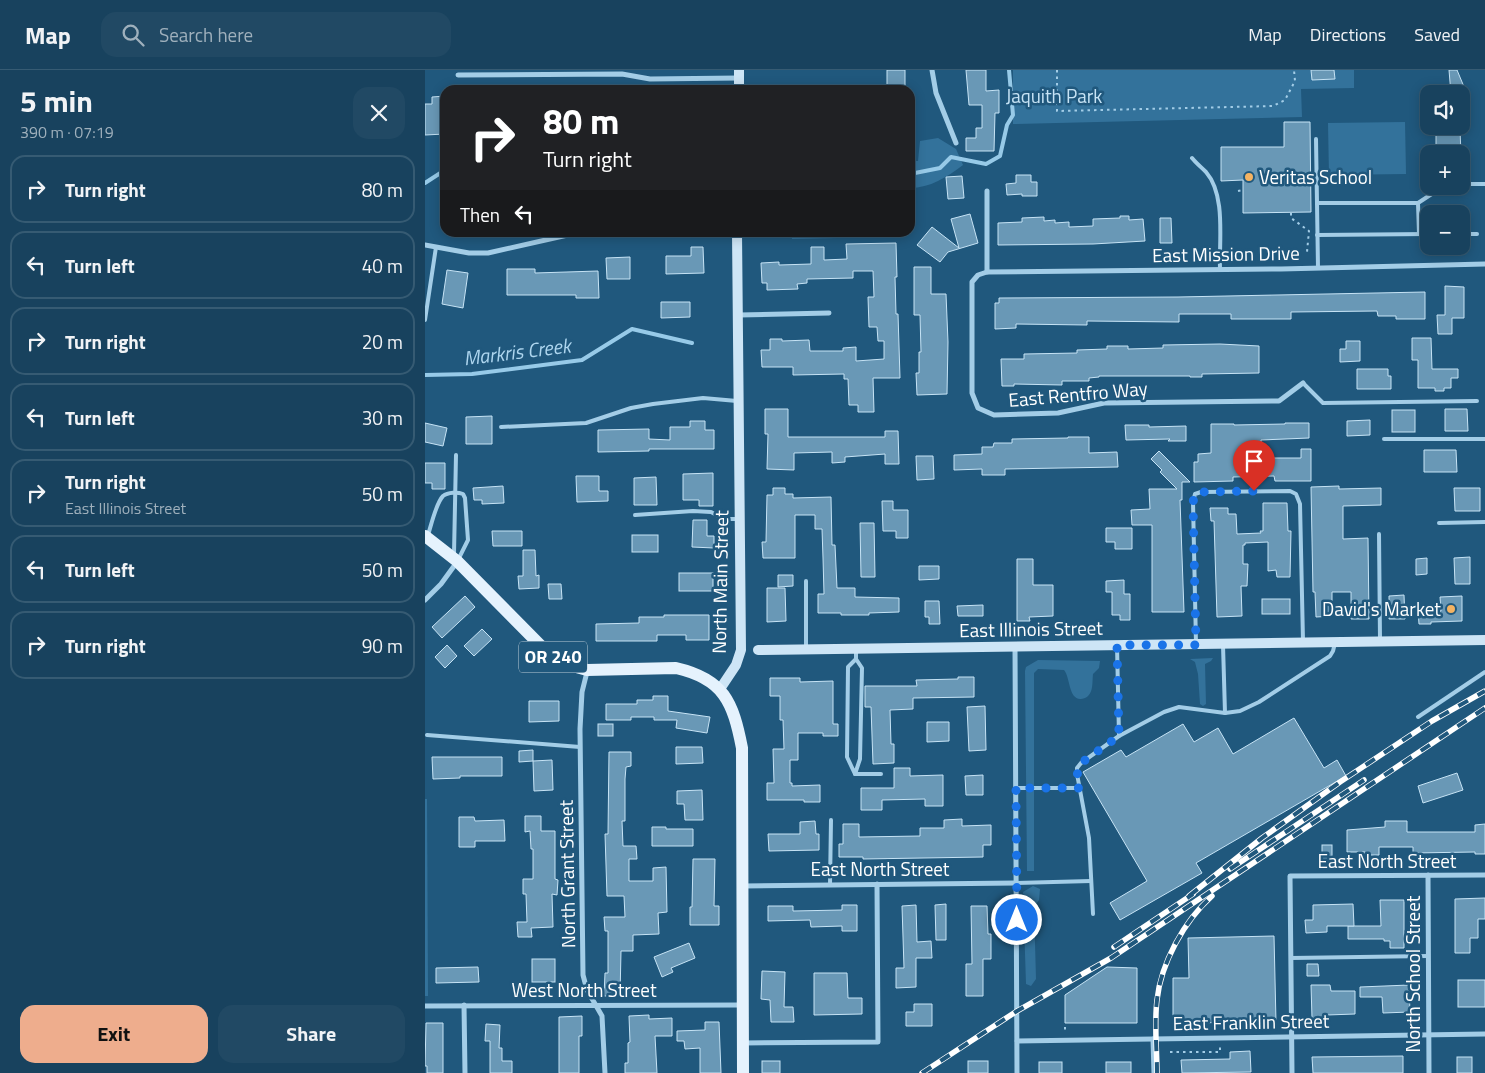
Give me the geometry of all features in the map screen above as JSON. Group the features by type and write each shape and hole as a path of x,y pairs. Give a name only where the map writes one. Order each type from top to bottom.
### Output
{"main road":[{"name":"OR 240","path":"426,537 456,560 553,657 562,663 587,670 676,668 690,671 707,678 721,689 730,704 737,723 742,748 743,1073"}],"street":[{"path":"932,70 936,93 956,143"},
{"path":"458,74 622,74 650,79 739,74"},
{"path":"987,191 987,272"},
{"path":"425,245 469,253 488,254 557,237"},
{"name":"North Main Street","path":"721,689 736,665 741,650 737,237"},
{"name":"East Mission Drive","path":"987,272 1485,264"},
{"name":"East Rentfro Way","path":"987,272 978,275 972,282 972,394 978,408 994,415 1058,413 1104,403 1279,401 1303,383"},
{"path":"739,315 829,313"},
{"path":"425,600 441,584 456,560"},
{"name":"East Illinois Street","path":"758,650 806,649 856,654 1015,647 1485,640"},
{"path":"1015,647 1017,1073"},
{"name":"North Grant Street","path":"587,670 582,692 580,747 583,975 587,990 602,1016 604,1025 605,1073"},
{"name":"North School Street","path":"1428,875 1429,1073"},
{"name":"East North Street","path":"1291,958 1290,876 1485,875"},
{"name":"East North Street","path":"743,886 1017,883"},
{"path":"743,1043 878,1042 877,884"},
{"path":"1291,958 1292,1073"},
{"path":"464,1005 465,1073"},
{"name":"West North Street","path":"425,1006 743,1005"},
{"name":"East Franklin Street","path":"1017,1040 1485,1034"},
{"path":"1153,1039 1154,1073"}],"lane":[{"path":"1316,139 1318,268"},
{"path":"1191,158 1207,173 1216,193 1219,205 1220,269"},
{"path":"1470,184 1485,184"},
{"path":"1317,203 1418,203 1430,195"},
{"path":"1317,235 1419,234 1418,203"},
{"path":"1470,234 1477,234"},
{"path":"425,320 436,247"},
{"path":"1303,383 1323,403 1477,401"},
{"path":"501,427 585,423 631,408 703,398 739,401"},
{"path":"1384,440 1485,439"},
{"path":"456,455 456,560"},
{"path":"1196,645 1193,502 1195,494 1201,492 1290,491 1296,494 1300,504 1303,643"},
{"path":"426,537 443,496 455,493 463,494 465,498 468,540 456,560"},
{"path":"635,515 693,511 711,512 724,519 740,518"},
{"path":"1439,522 1485,522"},
{"path":"1379,534 1380,642"},
{"path":"806,581 806,649"},
{"path":"1093,914 1089,838 1077,774 1077,768 1081,763 1119,736 1179,706 1225,713 1240,711 1322,662 1333,651 1335,643"},
{"path":"1223,644 1225,713"},
{"path":"1117,645 1119,736"},
{"path":"855,774 847,758 848,667 856,654"},
{"path":"855,774 860,759 862,668 856,654"},
{"path":"1418,717 1485,672"},
{"path":"427,735 580,747"},
{"path":"855,774 881,774"},
{"path":"1016,788 1080,788"},
{"path":"830,885 831,820"},
{"path":"1017,883 1091,881"},
{"path":"1291,958 1428,956"}],"path":[{"path":"1057,70 1057,110 1273,106 1285,100 1295,81 1294,70"},
{"path":"1239,191 1243,190"},
{"path":"1291,213 1291,218 1309,231 1307,252"},
{"path":"1170,1052 1220,1052"}],"green space":[{"name":"Jaquith Park","path":"1013,70 1354,70 1354,88 1301,89 1302,117 1013,124"},
{"path":"1405,122 1406,174 1329,175 1328,123"},
{"path":"938,138 956,149 963,165 938,181 915,188 915,161 918,161 920,141"},
{"path":"792,237 882,237 792,239"},
{"path":"1213,658 1205,664 1206,704 1203,706 1200,704 1198,674 1195,662 1190,659"},
{"path":"1038,660 1100,661 1099,668 1093,674 1090,694 1080,699 1073,694 1064,670 1038,669 1034,673 1034,871 1027,871 1025,671 1026,667"},
{"path":"425,799 427,799 428,996 425,996"},
{"path":"1033,886 1040,889 1039,900 1034,907 1036,979 1031,986 1026,984 1023,892"}],"building":[{"path":"887,70 905,70 905,85 887,85"},
{"path":"966,70 986,70 986,91 999,90 999,113 995,113 994,151 966,151 966,138 976,138 976,128 982,128 982,105 969,105"},
{"path":"1311,70 1334,70 1335,79 1312,80"},
{"path":"1449,70 1457,70 1463,85 1450,85"},
{"path":"440,96 440,134 425,135 425,104 432,104 432,97"},
{"path":"1284,122 1310,122 1311,212 1243,213 1243,180 1221,181 1221,147 1284,147"},
{"path":"1436,135 1460,135 1461,145 1436,145"},
{"path":"1016,175 1031,175 1031,182 1037,182 1037,196 1007,195 1006,184 1016,183"},
{"path":"962,176 964,198 948,199 946,177"},
{"path":"970,214 978,243 948,252 940,262 917,245 932,227 959,248 951,219"},
{"path":"1120,216 1129,216 1129,220 1143,219 1145,241 1093,244 998,245 998,223 1022,222 1022,218 1044,217 1044,221 1055,220 1055,223 1069,222 1069,227 1093,226 1093,219 1120,218"},
{"path":"1160,218 1171,218 1172,243 1160,243"},
{"path":"896,243 896,314 898,314 900,378 873,378 874,412 858,412 858,405 849,405 848,379 844,379 844,374 793,375 793,367 762,367 761,350 770,350 770,339 782,339 782,341 809,340 810,351 843,351 843,348 856,347 856,361 884,359 884,341 878,341 877,327 869,327 868,297 874,297 873,271 853,271 853,278 807,279 807,283 797,284 798,289 767,290 767,283 762,283 761,263 779,262 779,265 811,264 811,247 824,247 824,260 847,259 846,244"},
{"path":"691,247 703,247 704,273 666,274 666,256 691,256"},
{"path":"630,257 630,279 607,279 606,258"},
{"path":"914,267 931,267 931,294 946,294 948,342 947,394 917,395 916,373 919,373 919,352 921,352 920,315 914,315"},
{"path":"507,269 535,269 535,273 598,271 599,298 576,298 576,295 507,295"},
{"path":"447,270 468,273 463,308 442,304"},
{"path":"1445,286 1464,287 1464,318 1452,318 1452,334 1438,334 1437,315 1445,315"},
{"path":"1425,292 1425,319 1396,319 1396,316 1378,316 1377,311 1291,312 1291,319 1231,319 1231,314 1179,314 1179,322 1087,321 1087,325 1016,324 1016,328 995,329 995,303 999,303 999,298 1178,297"},
{"path":"661,302 690,302 690,317 661,318"},
{"path":"1412,338 1431,338 1432,369 1458,369 1458,378 1451,378 1451,388 1444,388 1444,391 1435,391 1435,388 1418,388 1418,360 1412,360"},
{"path":"1346,341 1360,341 1360,361 1340,362 1340,349 1346,349"},
{"path":"1220,344 1259,346 1259,373 1202,374 1202,377 1099,376 1089,378 1089,381 1062,381 1062,385 1014,384 1014,386 1002,386 1001,359 1024,359 1024,354 1077,353 1077,350 1107,349 1107,346 1128,346 1128,349 1163,348 1163,345"},
{"path":"1357,369 1388,369 1388,376 1391,376 1391,389 1357,389"},
{"path":"765,409 788,409 788,437 885,437 885,431 898,431 899,464 885,464 885,454 845,457 845,462 832,463 832,452 794,453 794,470 767,469 768,434 765,434"},
{"path":"1445,409 1467,409 1468,431 1445,431"},
{"path":"1392,410 1415,410 1415,432 1392,432"},
{"path":"492,416 492,444 466,444 466,417"},
{"path":"1370,420 1370,435 1347,436 1347,421"},
{"path":"690,421 705,421 705,430 714,430 714,449 649,449 649,451 598,452 598,430 649,429 649,439 670,440 670,427 690,427"},
{"path":"425,423 447,428 443,446 425,442"},
{"path":"1309,423 1309,438 1261,440 1262,458 1301,458 1301,449 1311,449 1311,481 1275,481 1274,476 1233,477 1233,481 1194,482 1194,462 1198,462 1198,454 1211,453 1211,424"},
{"path":"1125,425 1149,425 1149,427 1186,426 1186,441 1168,441 1170,439 1126,440"},
{"path":"1089,437 1089,453 1117,452 1118,467 1005,469 1005,475 982,475 982,469 954,470 954,455 982,454 982,447 993,447 994,443 1012,443 1012,439"},
{"path":"1424,450 1456,450 1457,472 1424,472"},
{"path":"1159,451 1190,482 1182,482 1182,500 1180,500 1184,612 1152,612 1152,525 1132,525 1131,510 1150,509 1149,489 1177,489 1160,472 1162,470 1151,459"},
{"path":"916,456 933,456 934,479 917,480"},
{"path":"425,463 445,463 445,489 432,489 432,483 425,483"},
{"path":"713,473 713,506 699,506 699,500 683,500 683,474"},
{"path":"576,476 599,476 599,491 608,491 608,501 577,502"},
{"path":"656,477 657,505 634,505 634,478"},
{"path":"503,486 504,503 482,504 482,500 474,500 473,488"},
{"path":"1339,486 1339,489 1381,488 1381,505 1343,506 1343,539 1368,538 1369,619 1351,619 1351,592 1332,592 1332,616 1316,617 1315,592 1313,592 1311,487"},
{"path":"773,488 785,488 785,494 793,494 793,498 831,497 832,545 835,545 837,588 855,588 855,597 899,598 899,612 869,613 869,615 818,613 818,594 824,594 823,558 822,529 815,529 815,515 795,515 795,558 763,558 762,542 766,542 767,495 773,495"},
{"path":"1454,488 1480,488 1480,511 1455,511"},
{"path":"882,501 893,501 893,510 908,510 908,538 896,538 896,531 883,531"},
{"path":"1263,503 1287,503 1288,531 1291,531 1290,577 1277,577 1276,570 1268,571 1268,542 1245,543 1243,545 1243,564 1248,564 1247,586 1241,586 1242,616 1217,617 1214,521 1211,521 1210,508 1228,508 1228,514 1236,514 1237,534 1261,533 1260,531 1263,531"},
{"path":"693,520 707,520 707,536 714,536 714,548 692,547"},
{"path":"860,523 874,523 875,577 861,577"},
{"path":"1106,528 1132,528 1132,549 1115,549 1115,542 1106,542"},
{"path":"492,531 522,531 522,546 493,546"},
{"path":"632,535 658,535 658,552 632,552"},
{"path":"523,550 535,550 536,576 539,575 539,588 519,589 518,576 523,576"},
{"path":"1470,557 1470,584 1455,584 1454,558"},
{"path":"1427,558 1427,574 1416,575 1416,559"},
{"path":"1017,559 1033,559 1033,585 1053,585 1053,616 1029,617 1030,621 1017,621"},
{"path":"919,566 939,566 939,579 919,580"},
{"path":"679,573 713,573 713,591 679,591"},
{"path":"778,575 793,575 793,586 778,587"},
{"path":"1124,580 1124,594 1130,594 1130,620 1120,620 1120,615 1112,615 1112,592 1106,592 1106,581"},
{"path":"548,584 561,584 562,599 549,599"},
{"path":"767,588 785,588 786,621 767,622"},
{"path":"1404,595 1405,619 1389,619 1389,596"},
{"path":"465,596 475,607 442,638 432,627"},
{"name":"David's Market","path":"1462,596 1462,621 1419,624 1418,611 1441,611 1440,597"},
{"path":"1262,599 1290,599 1290,614 1262,614"},
{"path":"925,601 939,601 940,624 929,624 929,617 925,617"},
{"path":"983,605 983,616 958,616 957,606"},
{"path":"664,615 709,615 709,640 686,640 686,635 657,635 657,641 596,641 596,624 639,623 639,617 664,617"},
{"path":"482,629 492,639 474,656 464,646"},
{"path":"447,645 457,656 445,668 435,657"},
{"path":"958,677 974,677 974,697 913,698 913,709 890,710 891,744 894,744 894,763 873,764 871,707 865,707 865,686 917,686 916,680 958,679"},
{"path":"770,678 800,678 800,682 833,681 833,724 838,724 838,736 823,736 823,733 798,733 798,760 790,760 790,783 792,783 792,786 820,785 820,802 767,800 767,783 774,783 773,749 784,749 783,720 780,720 780,696 770,696"},
{"path":"653,696 668,696 668,711 710,717 707,733 676,728 677,720 654,720 654,717 631,717 631,720 606,720 606,704 637,704 637,700 653,700"},
{"path":"529,701 559,701 559,721 529,722"},
{"path":"985,706 986,750 969,751 967,707"},
{"path":"1294,718 1324,768 1337,760 1346,776 1196,863 1202,873 1120,920 1110,903 1147,881 1083,772 1121,750 1126,757 1183,724 1194,742 1218,728 1233,754"},
{"path":"927,722 949,722 949,741 927,742"},
{"path":"598,724 613,724 613,736 598,736"},
{"path":"676,747 702,747 703,763 676,764"},
{"path":"533,750 533,761 519,762 519,751"},
{"path":"609,752 631,752 631,766 626,767 625,821 622,821 623,846 636,846 637,859 629,859 629,881 653,881 653,868 666,867 667,912 658,913 659,934 633,935 633,951 621,951 620,996 604,996 605,973 608,973 608,931 605,931 604,917 625,917 624,896 607,896 605,834 608,834"},
{"path":"432,757 502,757 502,776 460,776 460,778 433,779"},
{"path":"552,760 553,790 534,791 533,761"},
{"path":"894,768 910,768 910,776 943,775 943,806 925,806 925,799 882,800 882,810 861,810 861,788 894,788"},
{"path":"1457,773 1463,790 1423,803 1418,786"},
{"path":"983,775 983,795 966,795 965,776"},
{"path":"702,790 703,820 685,820 684,804 677,804 677,791"},
{"path":"525,816 541,816 541,831 555,831 555,879 558,880 557,895 552,894 553,927 531,928 532,937 518,937 517,922 527,922 526,894 523,894 523,879 533,879 533,849 531,849 530,831 525,832"},
{"path":"459,817 474,817 475,821 504,820 505,841 475,841 475,847 459,847"},
{"path":"962,819 962,826 991,825 991,845 983,845 983,857 863,859 863,857 839,857 839,844 843,844 843,824 859,824 859,837 920,836 920,828 944,828 944,820"},
{"path":"815,821 816,834 819,834 819,850 769,851 768,834 800,834 800,822"},
{"path":"1385,821 1407,821 1407,832 1475,832 1475,825 1485,824 1485,854 1475,854 1475,852 1413,853 1413,847 1379,847 1379,855 1365,855 1365,852 1347,852 1347,830 1385,827"},
{"path":"652,827 693,829 693,846 652,846"},
{"path":"1322,845 1332,845 1332,863 1322,863"},
{"path":"693,859 715,859 714,906 719,906 719,925 690,925"},
{"path":"1485,898 1485,919 1478,919 1478,938 1470,938 1470,953 1455,953 1455,899"},
{"path":"1380,900 1404,900 1404,948 1390,948 1390,941 1384,941 1384,939 1348,939 1348,926 1381,926"},
{"path":"946,904 946,940 936,940 935,905"},
{"path":"1353,904 1354,926 1327,926 1327,932 1306,933 1305,920 1313,920 1313,905"},
{"path":"842,905 857,905 857,931 842,931 842,926 811,927 810,920 768,921 768,906 793,906 793,911 842,910"},
{"path":"916,905 917,942 931,941 932,958 916,958 916,987 896,988 896,968 904,968 902,906"},
{"path":"971,906 987,906 988,934 991,934 991,959 983,959 983,996 966,996 966,964 972,964"},
{"path":"1274,936 1276,1022 1173,1023 1173,978 1189,978 1188,938"},
{"path":"689,943 695,958 671,968 673,972 662,977 654,957"},
{"path":"532,959 555,959 555,982 532,982"},
{"path":"1307,964 1318,964 1319,976 1307,976"},
{"path":"478,967 479,982 436,983 436,968"},
{"path":"1107,967 1137,968 1137,1023 1065,1023 1065,995"},
{"path":"762,971 785,972 784,1007 793,1007 794,1022 771,1022 770,1000 761,999"},
{"path":"814,973 847,973 848,998 862,998 862,1014 814,1015"},
{"path":"1458,980 1485,980 1485,1007 1458,1007"},
{"path":"1311,985 1330,985 1331,991 1355,991 1355,1014 1327,1015 1327,1018 1312,1018"},
{"path":"1409,985 1410,1012 1383,1013 1382,997 1360,997 1360,987"},
{"path":"914,1004 932,1004 932,1026 906,1026 906,1012 914,1012"},
{"path":"649,1015 649,1019 672,1018 672,1036 655,1036 657,1073 625,1073 625,1063 628,1063 628,1043 630,1042 629,1016"},
{"path":"582,1016 582,1036 579,1036 579,1073 559,1073 559,1017"},
{"path":"705,1022 719,1022 721,1073 700,1073 700,1048 685,1049 684,1041 677,1041 677,1031 705,1030"},
{"path":"426,1023 443,1023 443,1073 427,1073 427,1066 425,1066"},
{"path":"486,1024 500,1025 499,1048 502,1048 502,1061 512,1061 512,1073 490,1073 490,1041 485,1041"},
{"path":"1250,1051 1251,1072 1182,1073 1181,1060 1230,1059 1230,1052"},
{"path":"1403,1056 1403,1073 1313,1073 1312,1057"},
{"path":"1457,1057 1472,1057 1472,1073 1457,1073"},
{"path":"762,1061 780,1061 780,1073 762,1073"},
{"path":"968,1061 988,1061 988,1073 968,1073"},
{"path":"1039,1062 1062,1062 1062,1073 1039,1073"},
{"path":"1106,1062 1131,1062 1131,1073 1106,1073"}],"waterway":[{"name":"Markris Creek","path":"915,173 940,168 951,157 986,164 1000,156 1007,125 1013,115 1009,70"},
{"path":"425,183 440,173"},
{"name":"Markris Creek","path":"425,375 472,374 582,360 632,329 692,343"}],"railway":[{"path":"1189,896 1262,838 1340,782 1432,721 1485,691"},
{"path":"922,1073 1017,1011 1111,958 1485,708"},
{"path":"1230,869 1364,780"},
{"path":"1114,947 1193,894"},
{"path":"1157,1073 1156,1009 1163,972 1183,930 1212,896"}],"place":[{"name":"Veritas School","path":"1249,177"},
{"name":"David's Market","path":"1451,609"}],"route":[{"path":"1017,920 1016,788 1080,788 1077,768 1081,763 1119,736 1117,645 1196,645 1193,502 1195,494 1201,492 1254,491"}]}
